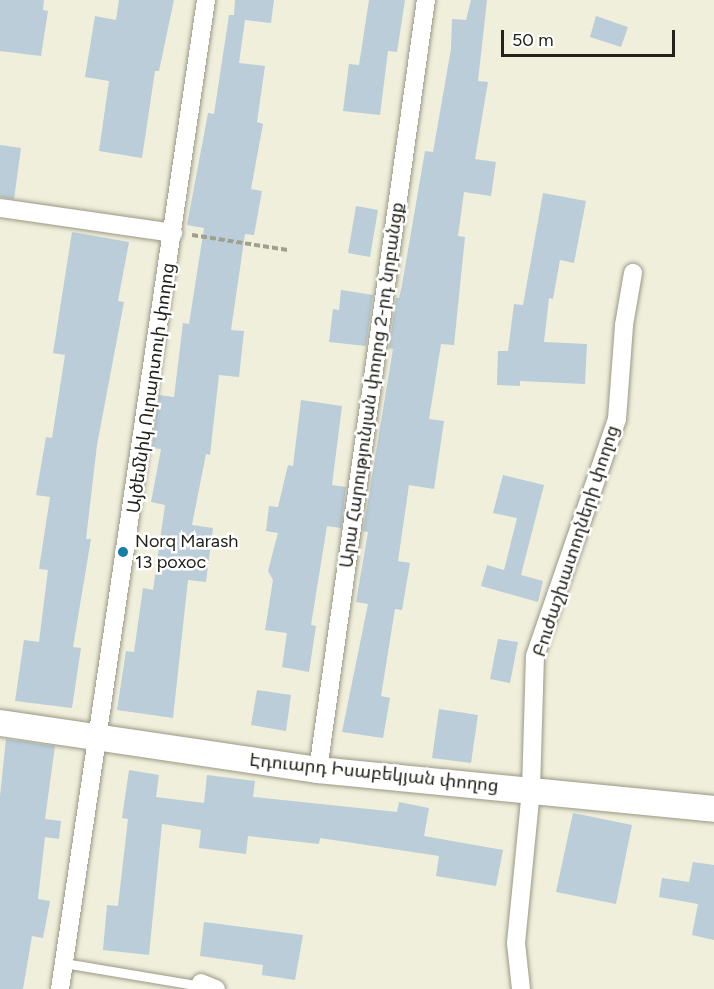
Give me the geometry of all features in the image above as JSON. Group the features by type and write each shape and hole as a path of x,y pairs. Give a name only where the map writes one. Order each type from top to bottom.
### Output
{"main road":[{"name":"Էդուարդ Իսաբեկյան փողոց","path":"0,723 318,770 714,809"}],"street":[{"name":"Այծեմնիկ Ուրարտուի փողոց","path":"60,989 206,0"},
{"name":"Արա Հարությունյան փողոց 2-րդ նրբանցք","path":"318,770 426,0"},
{"path":"0,208 173,233"},
{"name":"Բուժաշխատողների փողոց","path":"521,989 516,943 531,790 535,657 617,419 624,325 633,273"}],"lane":[{"path":"64,963 206,987"}],"path":[{"path":"173,233 288,250"}],"building":[{"path":"0,0 44,0 43,10 48,11 41,56 0,51"},
{"path":"119,0 174,0 159,71 155,71 142,158 99,151 109,81 85,77 95,16 116,20"},
{"path":"235,0 274,0 271,23 245,20 239,63 265,66 257,122 263,124 251,189 262,191 254,235 245,234 231,330 244,331 239,377 219,375 210,455 206,454 192,525 213,528 206,582 188,580 173,718 117,710 126,651 134,652 143,588 153,590 165,505 151,502 161,449 152,448 159,395 174,397 183,323 189,324 204,228 187,225 208,113 214,114 229,15 234,15"},
{"path":"369,0 405,0 397,52 388,51 380,115 343,111 349,64 359,65"},
{"path":"471,0 487,0 478,81 488,82 475,159 496,162 491,196 464,192 458,236 465,237 454,345 441,344 429,419 444,421 434,489 409,485 398,561 410,563 402,610 395,609 381,696 390,698 383,738 342,732 368,604 356,602 368,532 363,531 393,349 389,348 396,298 399,298 402,285 425,151 433,152 451,49 452,19 466,20"},
{"path":"596,16 628,27 621,47 590,37"},
{"path":"0,145 21,148 14,199 0,197"},
{"path":"543,193 586,201 574,263 560,260 553,299 549,298 544,342 587,344 585,384 520,381 520,386 497,385 498,351 508,351 514,304 523,305"},
{"path":"356,206 378,210 370,257 348,253"},
{"path":"72,232 129,242 118,301 124,302 97,445 86,539 91,539 73,647 81,648 72,708 15,701 24,640 39,642 48,570 39,569 50,497 36,495 46,437 52,438 65,355 53,353"},
{"path":"341,290 373,295 366,346 329,342 333,309 339,310"},
{"path":"301,400 342,406 332,485 346,487 341,528 327,526 311,625 316,626 309,672 282,667 287,633 265,630 273,580 268,571 278,533 266,531 269,506 278,507 288,465 293,466"},
{"path":"503,475 544,485 521,575 543,581 538,602 481,586 487,565 504,570 517,518 493,513"},
{"path":"498,639 518,642 510,683 490,679"},
{"path":"257,690 291,695 286,731 251,725"},
{"path":"439,709 478,715 471,763 432,758"},
{"path":"6,739 55,746 45,819 61,821 59,839 45,837 38,899 50,901 43,938 32,936 23,989 0,989 0,796"},
{"path":"129,770 159,775 156,797 204,803 207,775 255,781 253,797 397,812 399,802 429,808 424,836 503,850 496,886 436,876 439,856 320,838 319,844 248,836 246,854 199,848 201,830 162,824 149,955 103,950 107,905 118,906 128,819 122,818"},
{"path":"573,813 632,825 616,904 556,892"},
{"path":"693,862 714,865 714,940 692,935 698,904 659,897 662,878 689,882"},
{"path":"204,922 303,935 295,980 262,975 263,965 200,956"}],"place":[{"name":"Norq Marash 13 poxoc","path":"123,552"}]}
